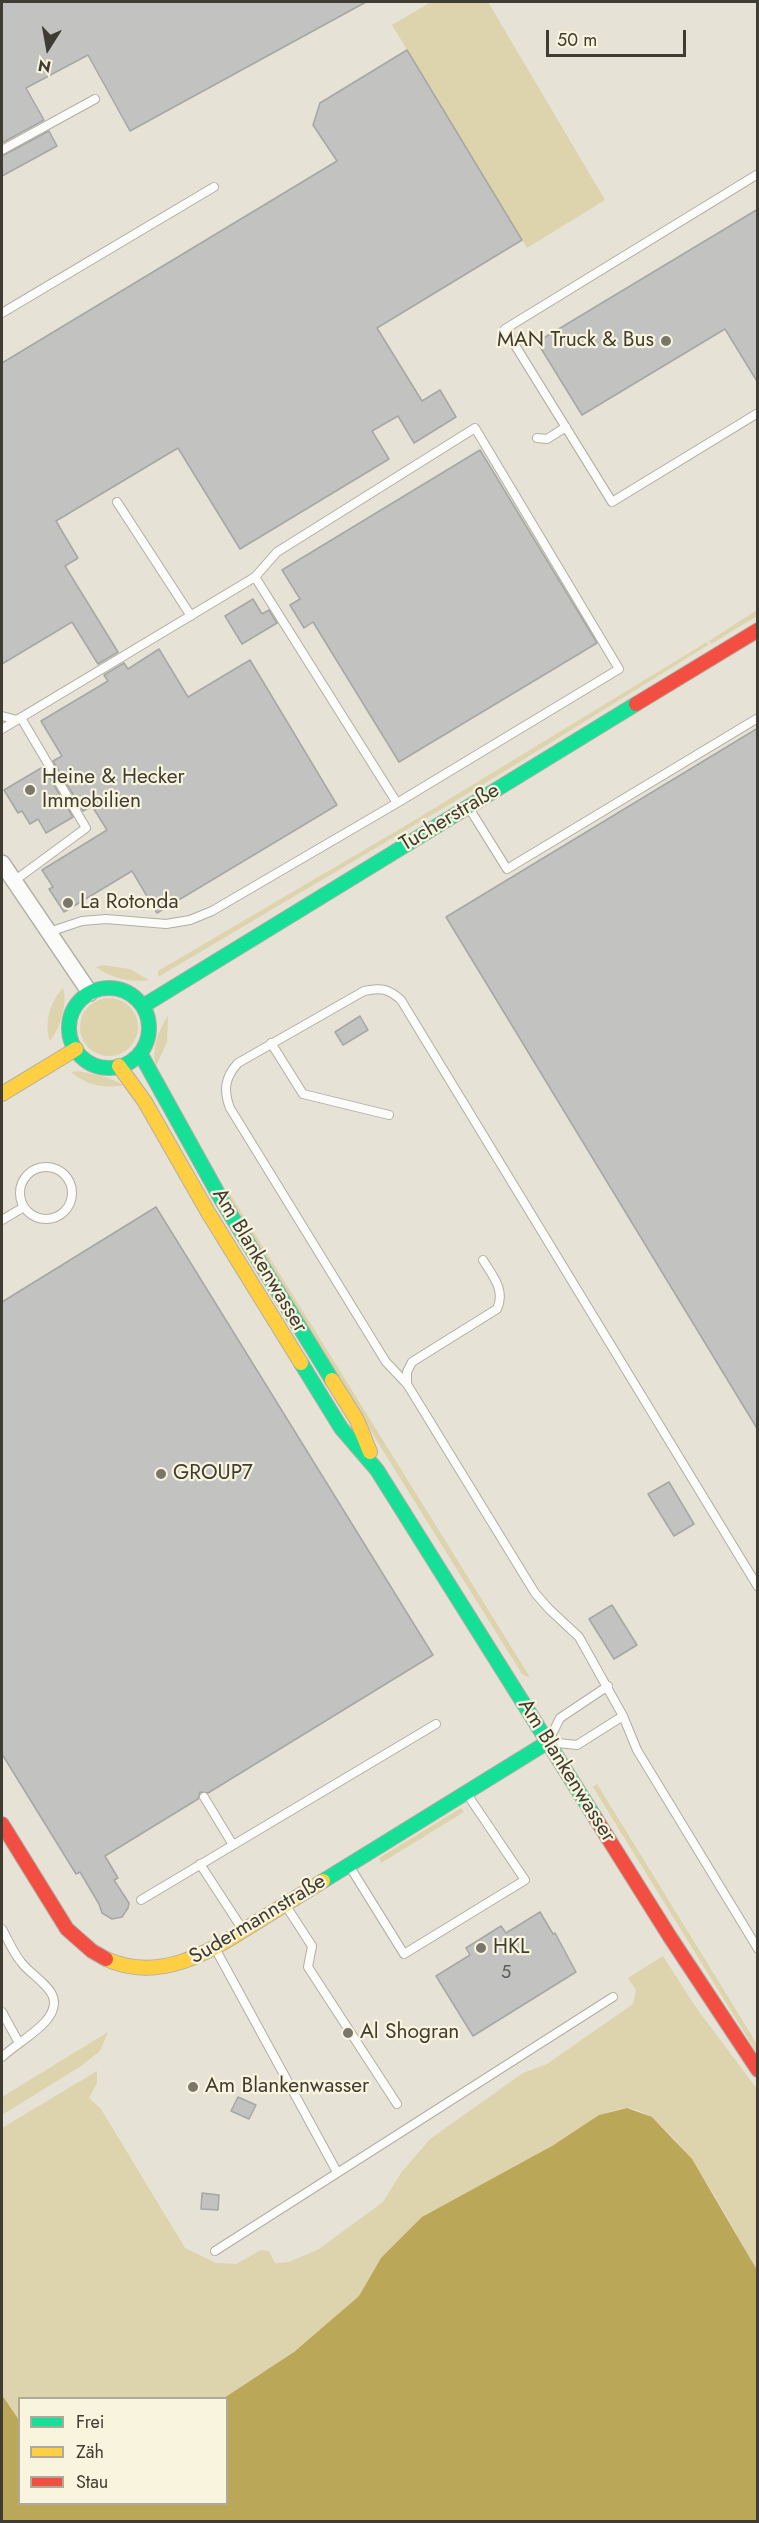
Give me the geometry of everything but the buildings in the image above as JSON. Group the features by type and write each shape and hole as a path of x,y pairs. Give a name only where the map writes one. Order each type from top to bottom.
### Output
{"street":[{"name":"Tucherstraße","path":"143,1006 758,630"},
{"path":"2,863 90,993"},
{"path":"104,988 118,989 132,995 143,1006 148,1018 149,1032 140,1053 131,1061 119,1066 94,1065 84,1059 76,1049 70,1037 72,1013 80,1001 90,993 104,988"},
{"path":"2,1094 76,1049"},
{"name":"Am Blankenwasser","path":"140,1053 221,1200 357,1420 377,1470"},
{"name":"Am Blankenwasser","path":"119,1066 145,1102 208,1214 341,1428 377,1470 714,2006 758,2070"},
{"name":"Sudermannstraße","path":"2,1824 60,1920 75,1938 93,1953 112,1962 137,1969 159,1969 189,1962 215,1948 548,1742"}],"lane":[{"path":"2,150 95,99"},
{"path":"758,174 505,329 612,501 758,414"},
{"path":"2,314 214,187"},
{"path":"537,438 547,439 566,427"},
{"path":"2,729 255,577 277,552 475,428 619,669 212,911 190,920 166,924 106,918 82,921 49,932"},
{"path":"117,502 191,616"},
{"path":"255,577 397,803"},
{"path":"2,716 19,719 86,828 14,881"},
{"path":"468,807 507,869 758,718"},
{"path":"758,1587 401,1000 390,991 377,988 364,991 271,1043 232,1069 225,1091 230,1108 386,1362 407,1384 535,1593 579,1637 608,1686 637,1750 758,1949"},
{"path":"271,1043 303,1094 389,1115"},
{"path":"46,1166 68,1177 73,1193 71,1203 65,1212 56,1218 44,1220 34,1217 24,1207 20,1188 25,1177 36,1169 46,1166"},
{"path":"2,1220 24,1207"},
{"path":"407,1384 407,1372 412,1362 497,1309 501,1298 500,1290 483,1260"},
{"path":"608,1686 560,1718 548,1742 577,1745 623,1716"},
{"path":"141,1900 436,1724"},
{"path":"349,1866 404,1954 525,1880 466,1792"},
{"path":"204,1797 233,1845"},
{"path":"200,1864 244,1931"},
{"path":"285,1905 312,1946 308,1967 397,2104"},
{"path":"2,1929 21,1963 43,1981 53,1999 52,2010 45,2021 2,2057"},
{"path":"215,1948 337,2172"},
{"path":"215,2251 613,1996"},
{"path":"2,2012 19,2043"}],"shaded area":[{"path":"431,2 488,2 605,200 527,248 392,25"},
{"path":"757,610 757,616 711,644 709,641"},
{"path":"707,642 708,645 484,784 158,977 158,971 410,823"},
{"path":"103,965 130,969 149,980 135,981 115,977 96,967"},
{"path":"63,988 62,1016 50,1041 49,1013"},
{"path":"109,998 120,1000 133,1011 138,1027 136,1038 125,1051 109,1056 98,1054 85,1043 80,1027 82,1016 93,1003"},
{"path":"168,1016 167,1042 156,1066 154,1053 157,1040"},
{"path":"78,1071 106,1077 124,1085 96,1085 71,1072"},
{"path":"227,1189 529,1678 522,1674 222,1192"},
{"path":"597,1784 757,2044 757,2053 593,1787"},
{"path":"461,1808 464,1812 381,1863 379,1858"},
{"path":"663,1956 695,2006 757,2089 757,2270 718,2202 683,2150 664,2129 645,2114 627,2108 620,2109 599,2115 381,2258 359,2296 294,2352 226,2397 18,2397 18,2419 2,2395 2,2128 97,2071 97,2083 89,2098 101,2109 185,2248 216,2263 236,2264 261,2250 269,2251 275,2263 289,2262 319,2249 383,2202 401,2173 430,2139 523,2073 547,2064 633,2004 636,1990 628,1978"},
{"path":"108,2032 100,2051 81,2066 2,2115 2,2097"},
{"path":"627,2108 652,2117 692,2159 757,2270 757,2521 2,2521 2,2395 18,2419 18,2505 228,2505 228,2397 226,2397 294,2352 359,2296 381,2258 422,2217 552,2146 599,2115"}],"traffic: fast":[{"path":"143,1006 636,704"},
{"path":"109,988 131,995 137,1000 148,1020 149,1028 142,1050 137,1056 117,1067 109,1068 87,1061 81,1056 70,1036 69,1028 76,1006 81,1000 101,989 109,988"},
{"path":"140,1053 221,1199 332,1380"},
{"path":"301,1363 341,1428 377,1470 596,1819"},
{"path":"323,1881 548,1742"}],"traffic: slow":[{"path":"2,1094 76,1049"},
{"path":"119,1066 145,1102 209,1214 301,1363"},
{"path":"332,1380 357,1420 370,1452"},
{"path":"106,1959 126,1966 145,1968 182,1962 218,1946 323,1881"}],"traffic: jam":[{"path":"636,704 758,630"},
{"path":"596,1819 670,1937 758,2070"},
{"path":"2,1824 67,1929 92,1951 106,1959"}],"place":[{"name":"MAN Truck & Bus","path":"666,341"},
{"name":"Heine & Hecker Immobilien","path":"30,790"},
{"name":"La Rotonda","path":"68,903"},
{"name":"GROUP7","path":"161,1474"},
{"name":"HKL","path":"481,1948"},
{"name":"Al Shogran","path":"348,2033"},
{"name":"Am Blankenwasser","path":"193,2087"}]}
